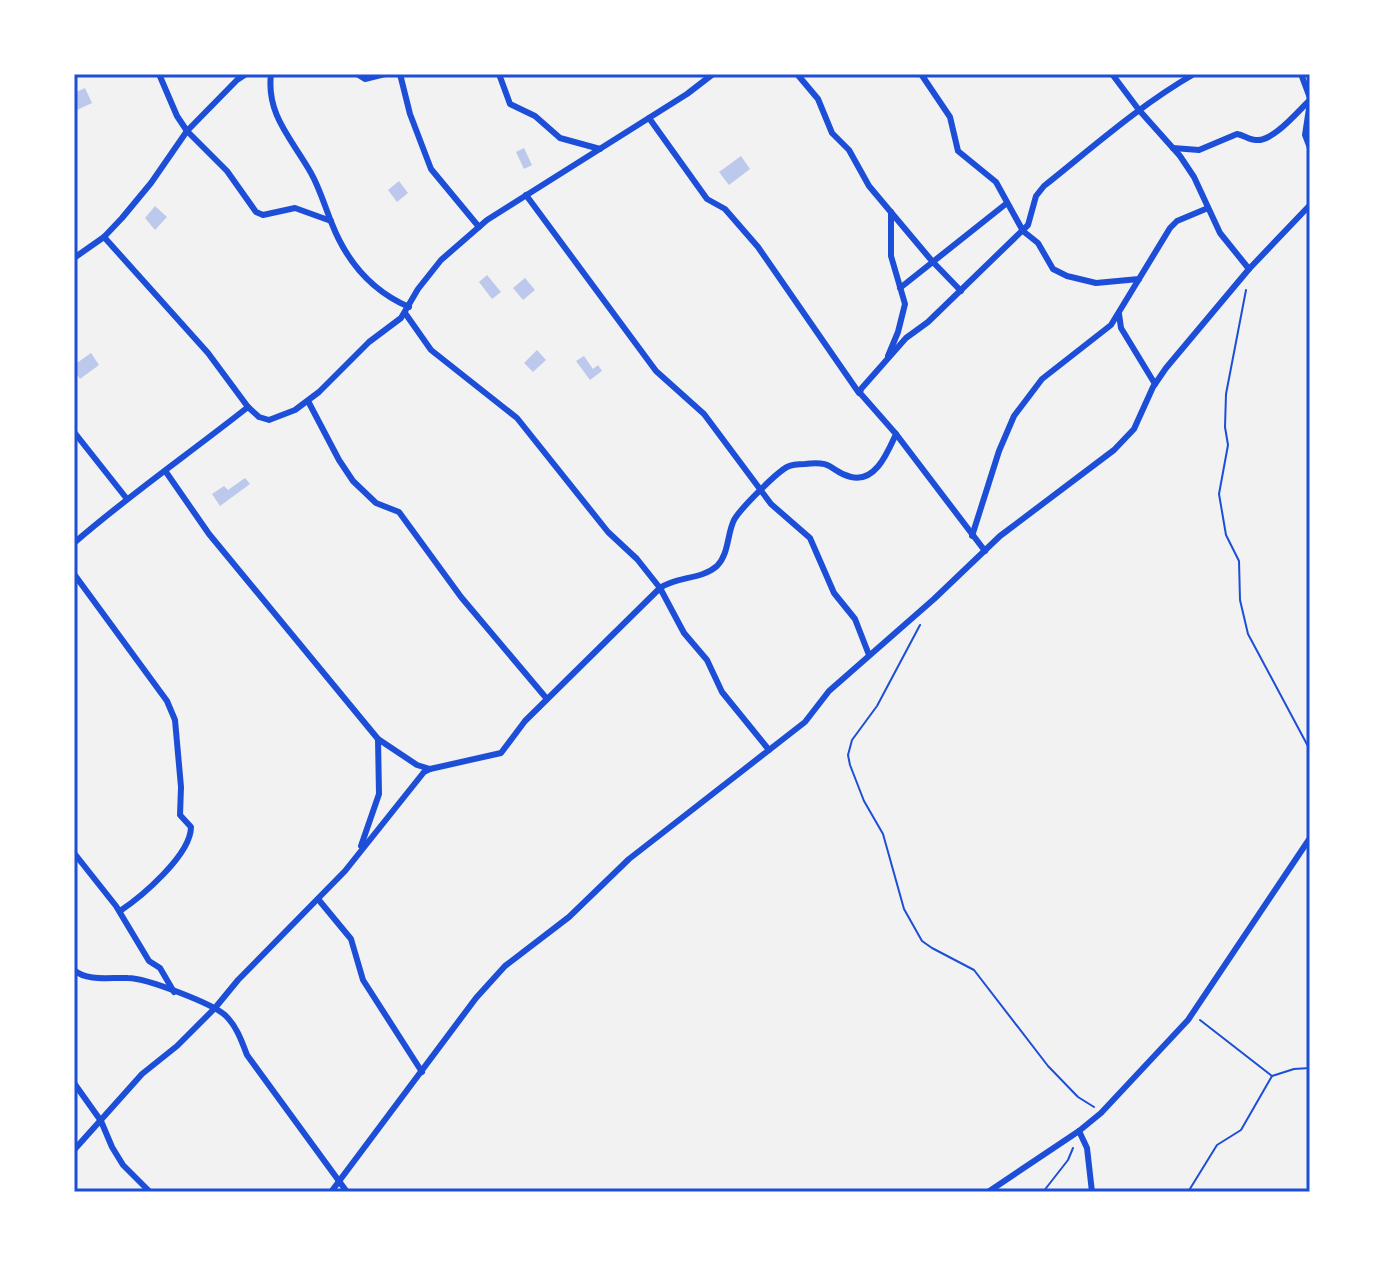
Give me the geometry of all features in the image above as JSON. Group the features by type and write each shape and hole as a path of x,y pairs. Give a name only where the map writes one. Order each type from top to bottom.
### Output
{"street":[{"path":"159,74 187,131 227,171 256,212 263,215 295,208 331,221"},
{"path":"74,258 104,237 151,183 187,131 246,74"},
{"path":"271,74 269,90 272,109 313,176 346,252 379,292 407,310 431,350 517,418 600,522 637,559 660,588 684,633 707,660 722,692 769,750"},
{"path":"357,74 365,79 385,74"},
{"path":"400,74 407,106 431,169 479,227"},
{"path":"499,74 510,104 535,116 560,138 600,149"},
{"path":"104,237 208,353 248,407 259,417 269,420 288,414 308,401 407,310 418,289 441,260 479,227 713,74"},
{"path":"797,74 818,99 832,133 849,150 869,186 961,291"},
{"path":"921,74 950,117 958,151 996,182 1023,231 1038,243 1059,274 1096,283 1139,279"},
{"path":"1112,74 1194,177 1220,233 1249,269"},
{"path":"860,393 906,338 928,322 1023,231 1028,225 1036,196 1044,186 1139,110 1194,74"},
{"path":"1305,74 1310,100 1305,135 1310,148"},
{"path":"1173,148 1199,150 1237,134 1251,140 1263,140 1275,134 1310,100"},
{"path":"649,118 707,199 725,209 758,247 860,393 896,434 985,551"},
{"path":"526,195 656,371 704,414 778,511 810,538 834,593 855,619 869,655"},
{"path":"900,288 1007,203"},
{"path":"331,1192 476,998 505,966 569,917 629,859 805,722 829,691 985,551 1114,450 1134,429 1155,384 1249,269 1310,205"},
{"path":"972,536 999,451 1014,416 1042,379 1111,325 1170,228 1177,221 1208,208"},
{"path":"885,363 904,312 891,256 891,212"},
{"path":"1119,312 1121,328 1155,384"},
{"path":"308,401 353,481 376,503 399,512 461,597 547,699"},
{"path":"74,543 248,407"},
{"path":"74,432 127,499"},
{"path":"166,472 209,534 378,739 417,765 430,769 501,753 525,721 660,588 667,583 707,573 716,566 725,550 734,520 787,467 821,462 851,477 871,473 882,464 896,434"},
{"path":"74,574 167,701 175,720 181,787 180,815 191,827 190,838 146,894 120,911"},
{"path":"359,853 379,794 378,739"},
{"path":"74,1150 142,1074 177,1046 318,899 413,785 430,769"},
{"path":"988,1192 1101,1113 1192,1014 1310,838"},
{"path":"74,853 120,911 149,961 160,968 174,992"},
{"path":"318,899 351,939 363,980 422,1072"},
{"path":"74,970 77,974 90,977 145,980 215,1008 227,1017 247,1055 347,1192"},
{"path":"74,1083 101,1121 123,1165 150,1192"},
{"path":"1076,1133 1087,1148 1092,1192"}],"path":[{"path":"1249,269 1226,394 1228,445 1219,494 1226,535 1239,561 1240,600 1248,634 1310,750"},
{"path":"922,621 877,706 852,740 848,755 850,765 864,801 883,834 904,909 922,941 974,970 1048,1066 1078,1097 1101,1113"},
{"path":"1192,1014 1272,1076"},
{"path":"1188,1192 1217,1145 1241,1130 1272,1076 1310,1068"},
{"path":"1043,1192 1068,1160 1076,1133"}],"building":[{"path":"85,88 92,103 77,110 74,93"},
{"path":"524,148 532,165 524,169 516,152"},
{"path":"741,156 750,169 729,185 719,172"},
{"path":"399,181 408,193 397,202 388,190"},
{"path":"155,206 167,217 155,230 145,218"},
{"path":"487,275 501,292 492,299 479,282"},
{"path":"525,278 535,290 523,300 513,288"},
{"path":"537,350 546,360 533,372 524,363"},
{"path":"91,353 99,365 80,379 74,365"},
{"path":"584,356 593,369 598,365 602,371 590,380 576,361"},
{"path":"245,478 250,484 220,506 212,494 224,486 228,490"}]}
